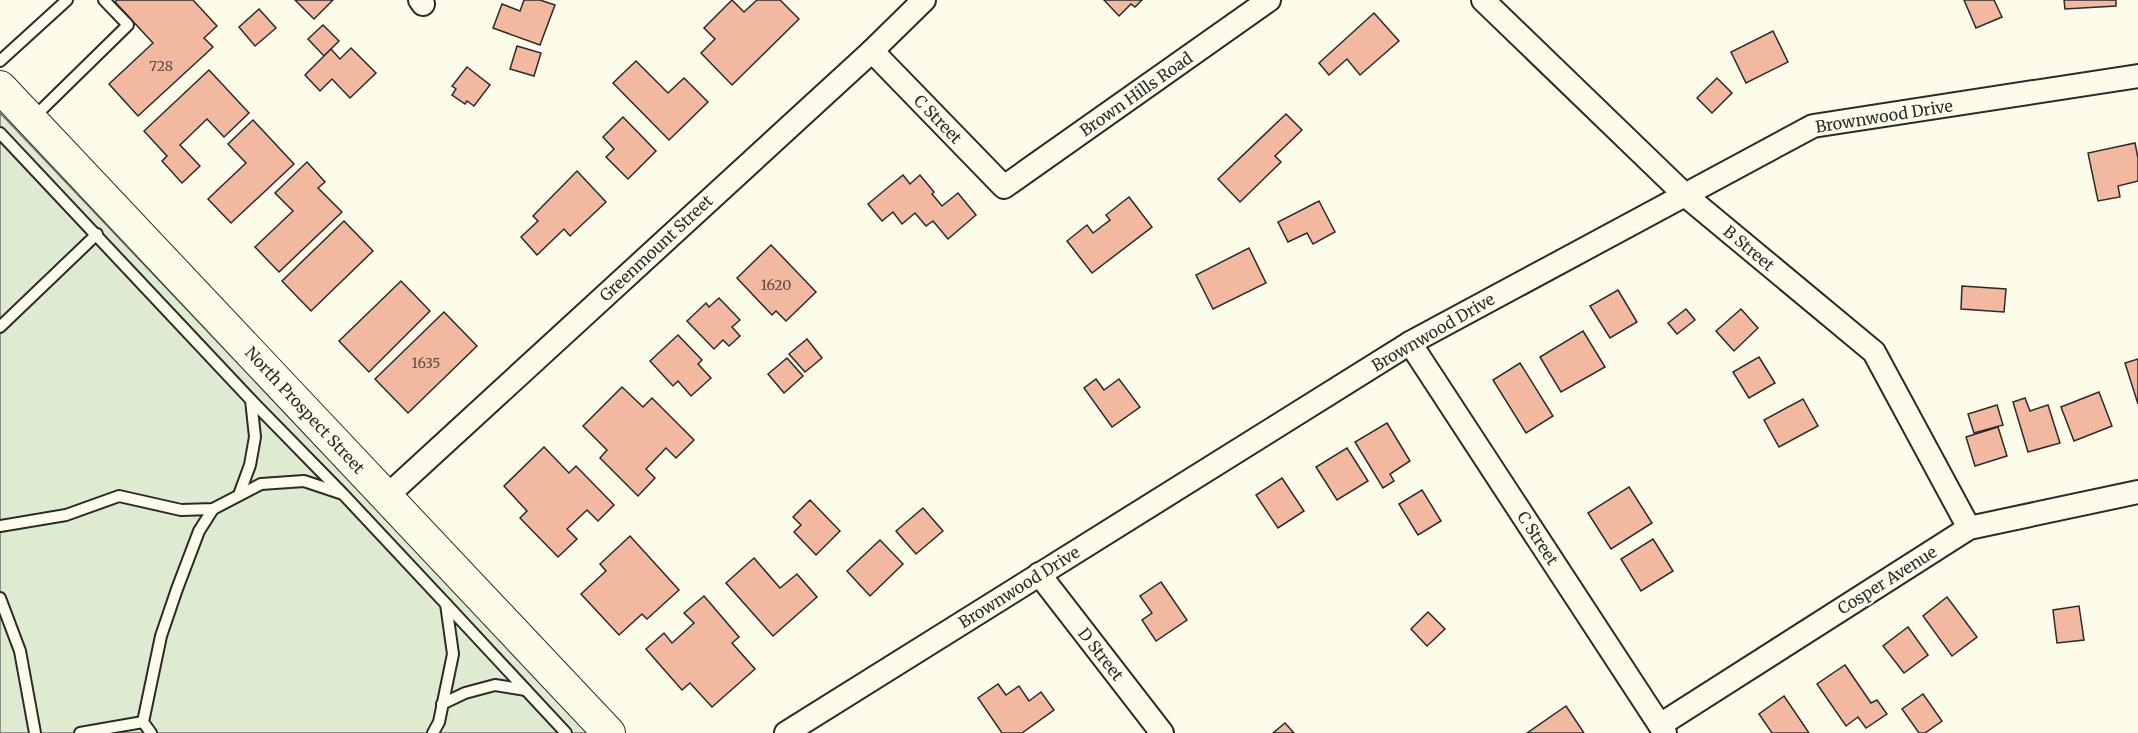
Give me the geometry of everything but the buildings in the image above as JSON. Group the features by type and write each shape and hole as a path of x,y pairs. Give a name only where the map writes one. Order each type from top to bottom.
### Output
{"street":[{"name":"Greenmount Street","path":"387,496 872,51 924,0"},
{"name":"Brown Hills Road","path":"1004,187 1269,0"},
{"name":"B Street","path":"1483,0 1685,195 1874,352 1969,528"},
{"name":"C Street","path":"872,51 1004,187"},
{"name":"Brownwood Drive","path":"786,733 1410,343 1812,126 2138,76"},
{"name":"North Prospect Street","path":"0,87 609,733"},
{"name":"C Street","path":"1410,343 1662,729"},
{"name":"Cosper Avenue","path":"1662,729 1969,528 2138,492"},
{"name":"D Street","path":"1039,574 1162,733"}],"lane":[{"path":"0,61 67,0"},
{"path":"30,120 128,25 104,0"},
{"path":"0,133 446,603 566,733"},
{"path":"0,327 97,234"},
{"path":"239,495 250,465 255,437 251,400"},
{"path":"0,526 66,515 119,496 181,510 213,509 261,484 304,481 343,494"},
{"path":"151,733 143,722 161,636 198,531 213,509"},
{"path":"0,598 20,651 36,733"},
{"path":"433,733 439,722 453,654 446,603"},
{"path":"442,704 465,693 495,685 526,690"},
{"path":"80,733 143,722"}],"green space":[{"path":"0,113 589,733 0,733"}]}
